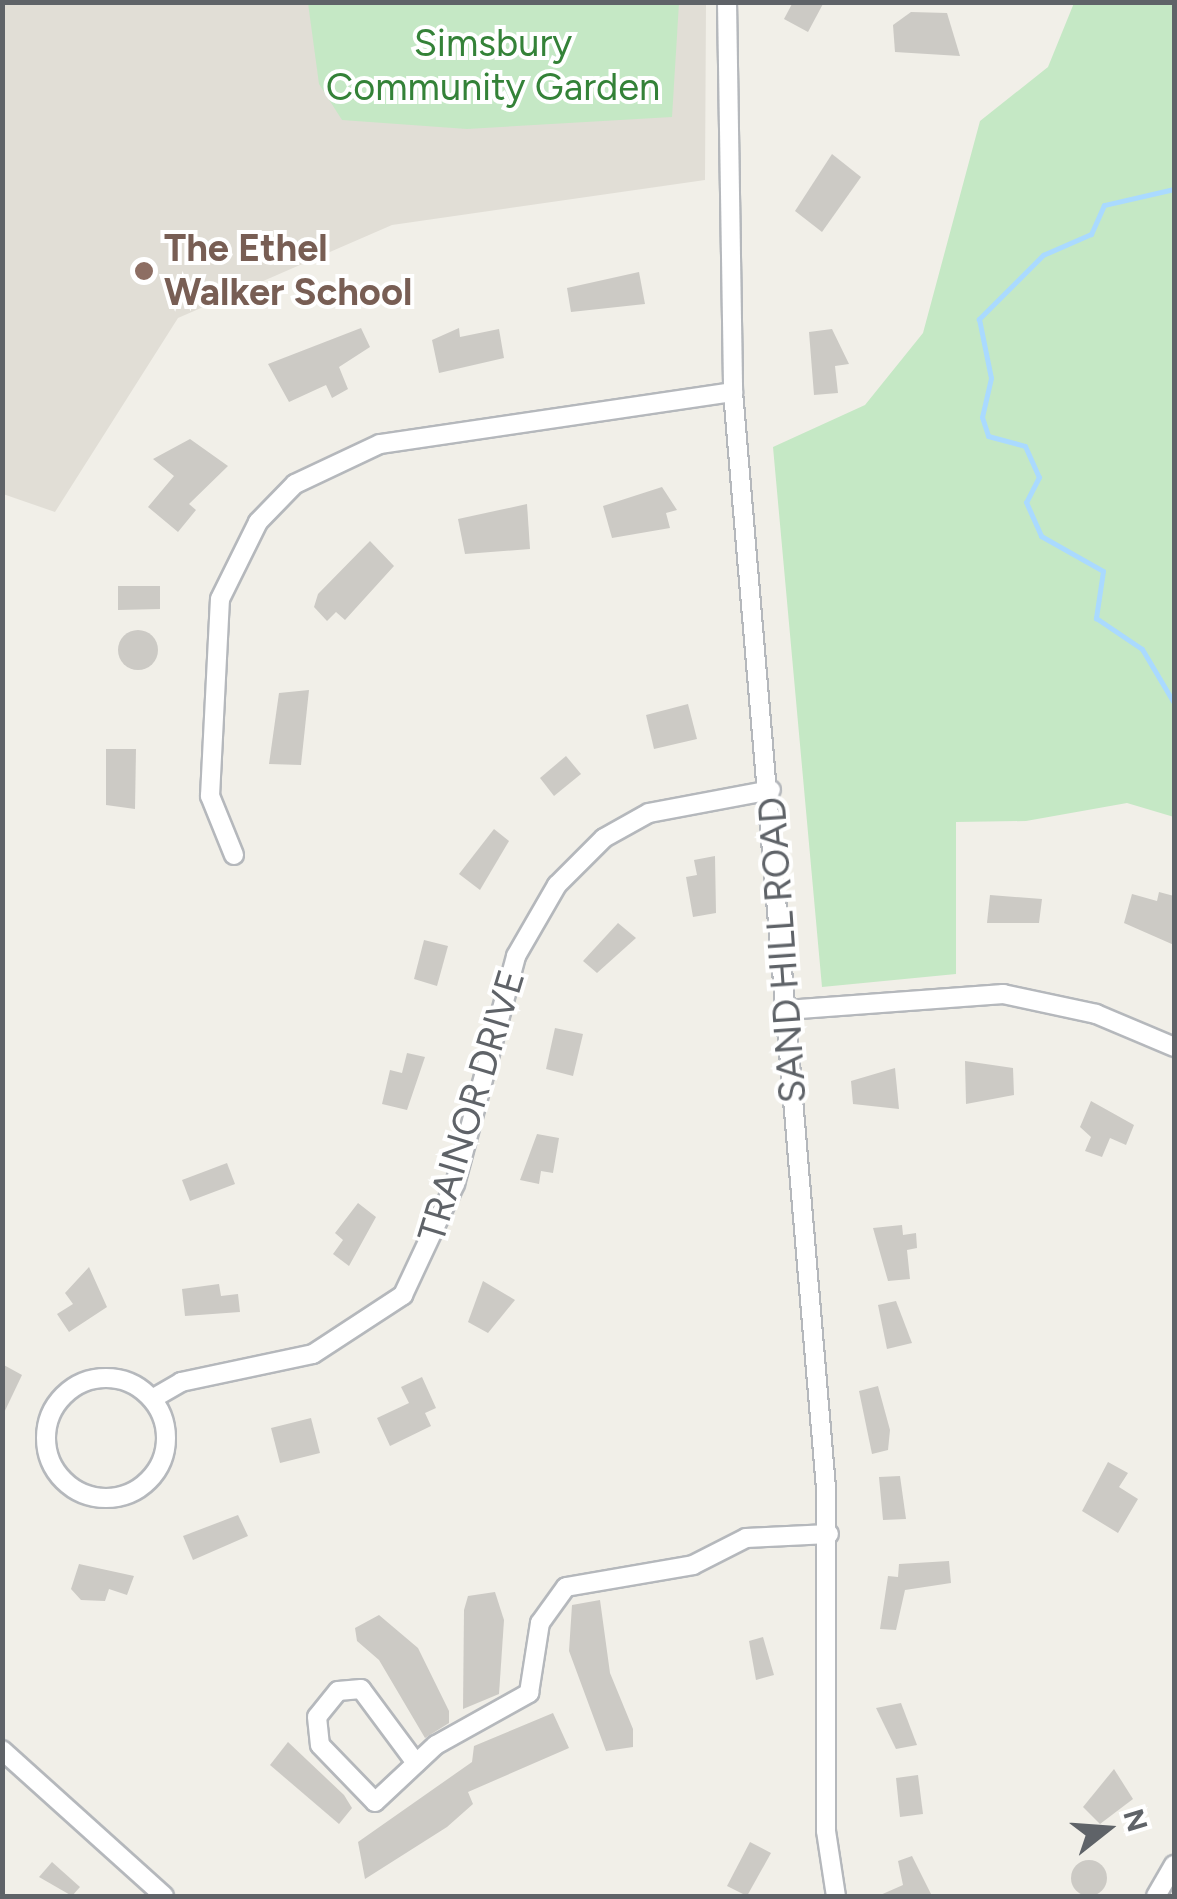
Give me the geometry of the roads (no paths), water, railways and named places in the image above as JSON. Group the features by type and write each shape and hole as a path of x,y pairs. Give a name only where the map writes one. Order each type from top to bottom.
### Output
{"street":[{"name":"SAND HILL ROAD","path":"727,2 733,392 772,790 828,1534 826,1831 836,1896"},
{"path":"234,855 210,796 220,599 258,522 295,484 380,444 733,392"},
{"name":"TRAINOR DRIVE","path":"152,1399 182,1382 312,1354 403,1294 456,1184 516,956 557,885 604,838 649,813 772,790"},
{"path":"786,1010 1003,994 1096,1014 1174,1047"},
{"path":"100,1378 152,1399 166,1445 142,1487 94,1498 63,1481 46,1446 65,1394 100,1378"},
{"path":"416,1763 361,1689 338,1691 316,1717 320,1745 374,1802 416,1763 529,1694 540,1623 566,1587 693,1566 746,1538 828,1534"},
{"path":"2,1750 156,1894"},
{"path":"1156,1896 1174,1866"}],"waterway":[{"path":"1174,189 1104,205 1091,234 1043,255 979,319 991,378 982,417 988,436 1025,446 1039,477 1026,502 1041,536 1103,571 1096,618 1142,649 1174,703"}],"place":[{"name":"The Ethel Walker School","path":"144,271"}],"park label":[{"name":"Simsbury Community Garden","path":"493,66"}]}
